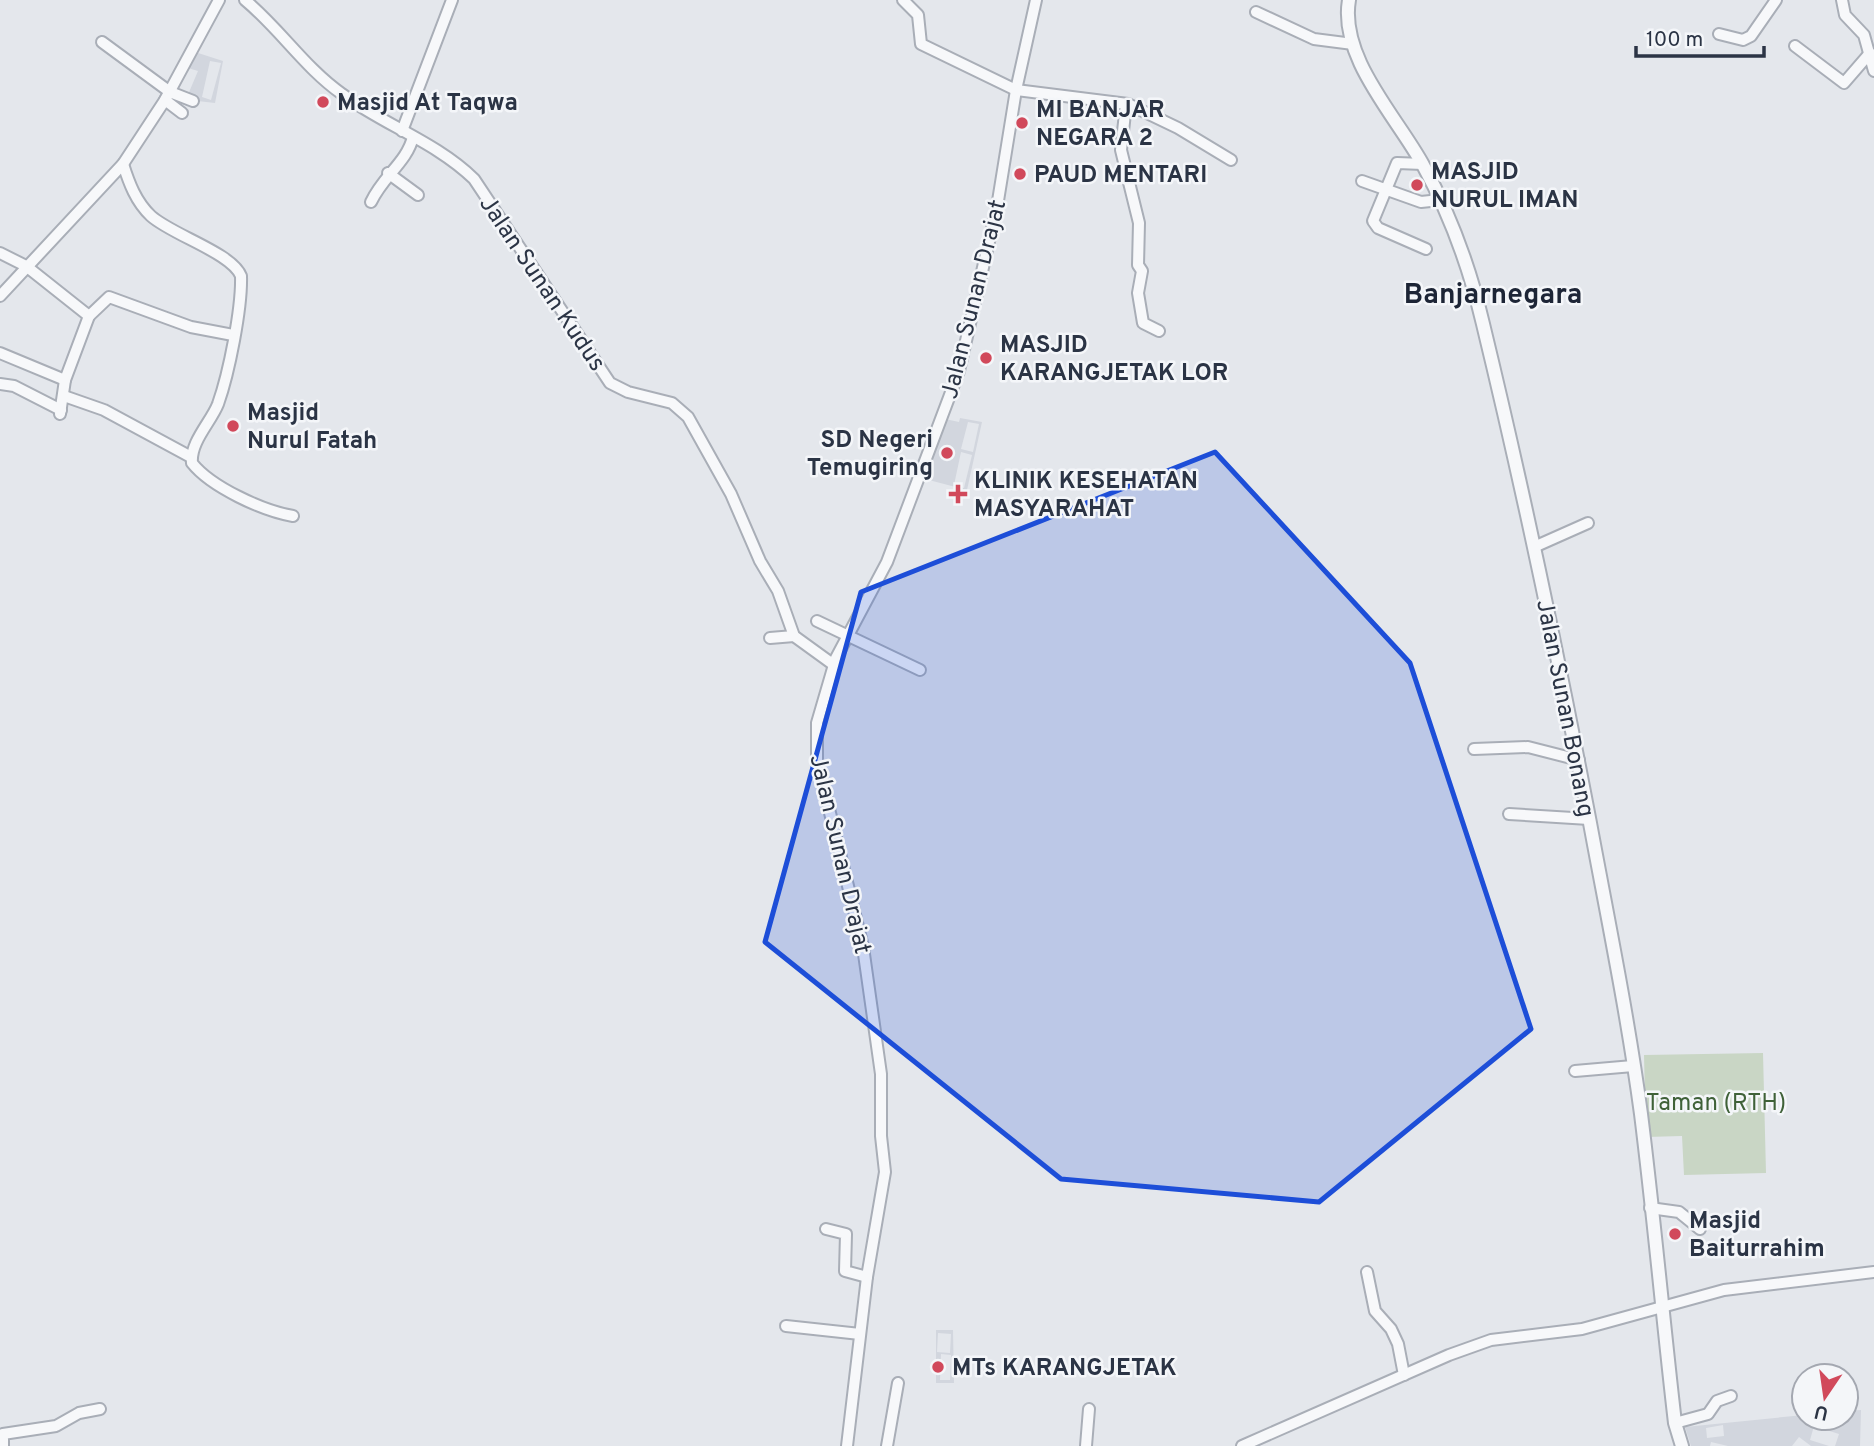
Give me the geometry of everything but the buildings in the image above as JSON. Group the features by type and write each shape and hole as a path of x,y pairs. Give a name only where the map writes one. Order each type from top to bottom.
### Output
{"street":[{"path":"0,296 122,164 167,96 217,4 203,0"},
{"name":"Jalan Sunan Kudus","path":"245,0 326,82 402,131 452,159 474,179 610,383 628,392 672,402 688,417 732,494 760,561 778,591 794,636"},
{"path":"402,131 452,0"},
{"path":"903,0 918,15 918,39 921,44 1016,90 1126,104 1178,128 1231,160"},
{"name":"Jalan Sunan Drajat","path":"847,1446 867,1277 886,1180 881,1080 863,947 816,751 819,716 846,635 887,562 959,371 997,207 1016,90 1036,0"},
{"name":"Jalan Sunan Bonang","path":"1349,0 1347,27 1353,44 1380,97 1423,164 1440,200 1454,233 1482,321 1534,547 1578,760 1633,1066 1675,1423 1682,1446"},
{"path":"1719,34 1743,40 1751,36 1776,0"},
{"path":"1842,0 1845,15 1864,35 1874,71"},
{"path":"1256,12 1314,40 1353,44"},
{"path":"102,42 167,96 183,113"},
{"path":"1795,47 1842,83 1847,82 1870,53"},
{"path":"167,96 193,101"},
{"path":"1126,104 1121,150 1139,223 1138,265 1142,271 1139,309 1143,323 1159,331"},
{"path":"371,202 388,173 406,156 413,137"},
{"path":"1423,164 1398,163 1373,221 1375,225 1426,249"},
{"path":"122,164 132,189 154,219 238,269 242,280 219,401 191,457"},
{"path":"388,173 418,195"},
{"path":"1362,181 1421,202 1433,203 1440,200"},
{"path":"0,253 26,266 89,316"},
{"path":"0,384 14,386 60,412 65,380 89,316 109,298 191,327 233,335"},
{"path":"0,353 65,380"},
{"path":"64,396 104,410 191,457 198,470 248,501 269,512 293,516"},
{"path":"1534,547 1588,523"},
{"path":"817,621 920,670"},
{"path":"770,638 794,636 834,665"},
{"path":"1474,750 1528,747 1578,760"},
{"path":"1509,814 1589,819"},
{"path":"1575,1071 1633,1066"},
{"path":"1650,1208 1679,1212 1700,1228"},
{"path":"826,1229 846,1234 845,1271 867,1277"},
{"path":"1367,1272 1375,1311 1391,1329 1398,1344 1404,1375"},
{"path":"1241,1446 1491,1340 1582,1329 1724,1290 1874,1272"},
{"path":"786,1326 860,1334"},
{"path":"887,1446 898,1383"},
{"path":"1675,1423 1708,1413 1717,1401 1731,1396"},
{"path":"2,1446 3,1434 56,1426 79,1413 100,1409"},
{"path":"1086,1446 1089,1409"}],"highlighted area":[{"path":"1215,452 1410,663 1531,1029 1319,1202 1061,1179 765,942 861,592"}],"shaded area":[{"path":"195,52 223,61 215,103 171,98","holes":["210,61 221,63 211,100 202,97","188,68 198,71 187,97 177,93"]},
{"name":"SD Negeri Temugiring","path":"960,418 982,422 967,490 925,479 945,419 959,422","holes":["968,422 979,424 973,452 961,449","961,452 972,455 964,488 954,485"]},
{"name":"MTs KARANGJETAK","path":"936,1330 953,1330 954,1383 936,1383","holes":["938,1333 951,1334 950,1353 937,1352","941,1354 951,1355 950,1380 940,1380"]},
{"path":"1861,1410 1860,1446 1835,1446 1839,1434 1833,1432 1860,1432"},
{"path":"1790,1416 1790,1432 1812,1432 1810,1440 1829,1446 1811,1446 1799,1437 1792,1446 1728,1446 1711,1442 1710,1446 1691,1446 1685,1427","holes":["1723,1425 1724,1436 1707,1438 1706,1428"]}],"green space":[{"name":"Taman (RTH)","path":"1763,1053 1766,1173 1684,1175 1682,1136 1646,1137 1644,1055"}],"place":[{"name":"Masjid At Taqwa","path":"323,102"},
{"name":"MI BANJAR NEGARA 2","path":"1022,123"},
{"name":"PAUD MENTARI","path":"1020,174"},
{"name":"MASJID NURUL IMAN","path":"1417,185"},
{"name":"MASJID KARANGJETAK LOR","path":"986,358"},
{"name":"Masjid Nurul Fatah","path":"233,426"},
{"name":"SD Negeri Temugiring","path":"947,453"},
{"name":"KLINIK KESEHATAN MASYARAHAT","path":"958,494"},
{"name":"Masjid Baiturrahim","path":"1675,1234"},
{"name":"MTs KARANGJETAK","path":"938,1367"}],"district":[{"name":"Banjarnegara","path":"1493,293"}]}
